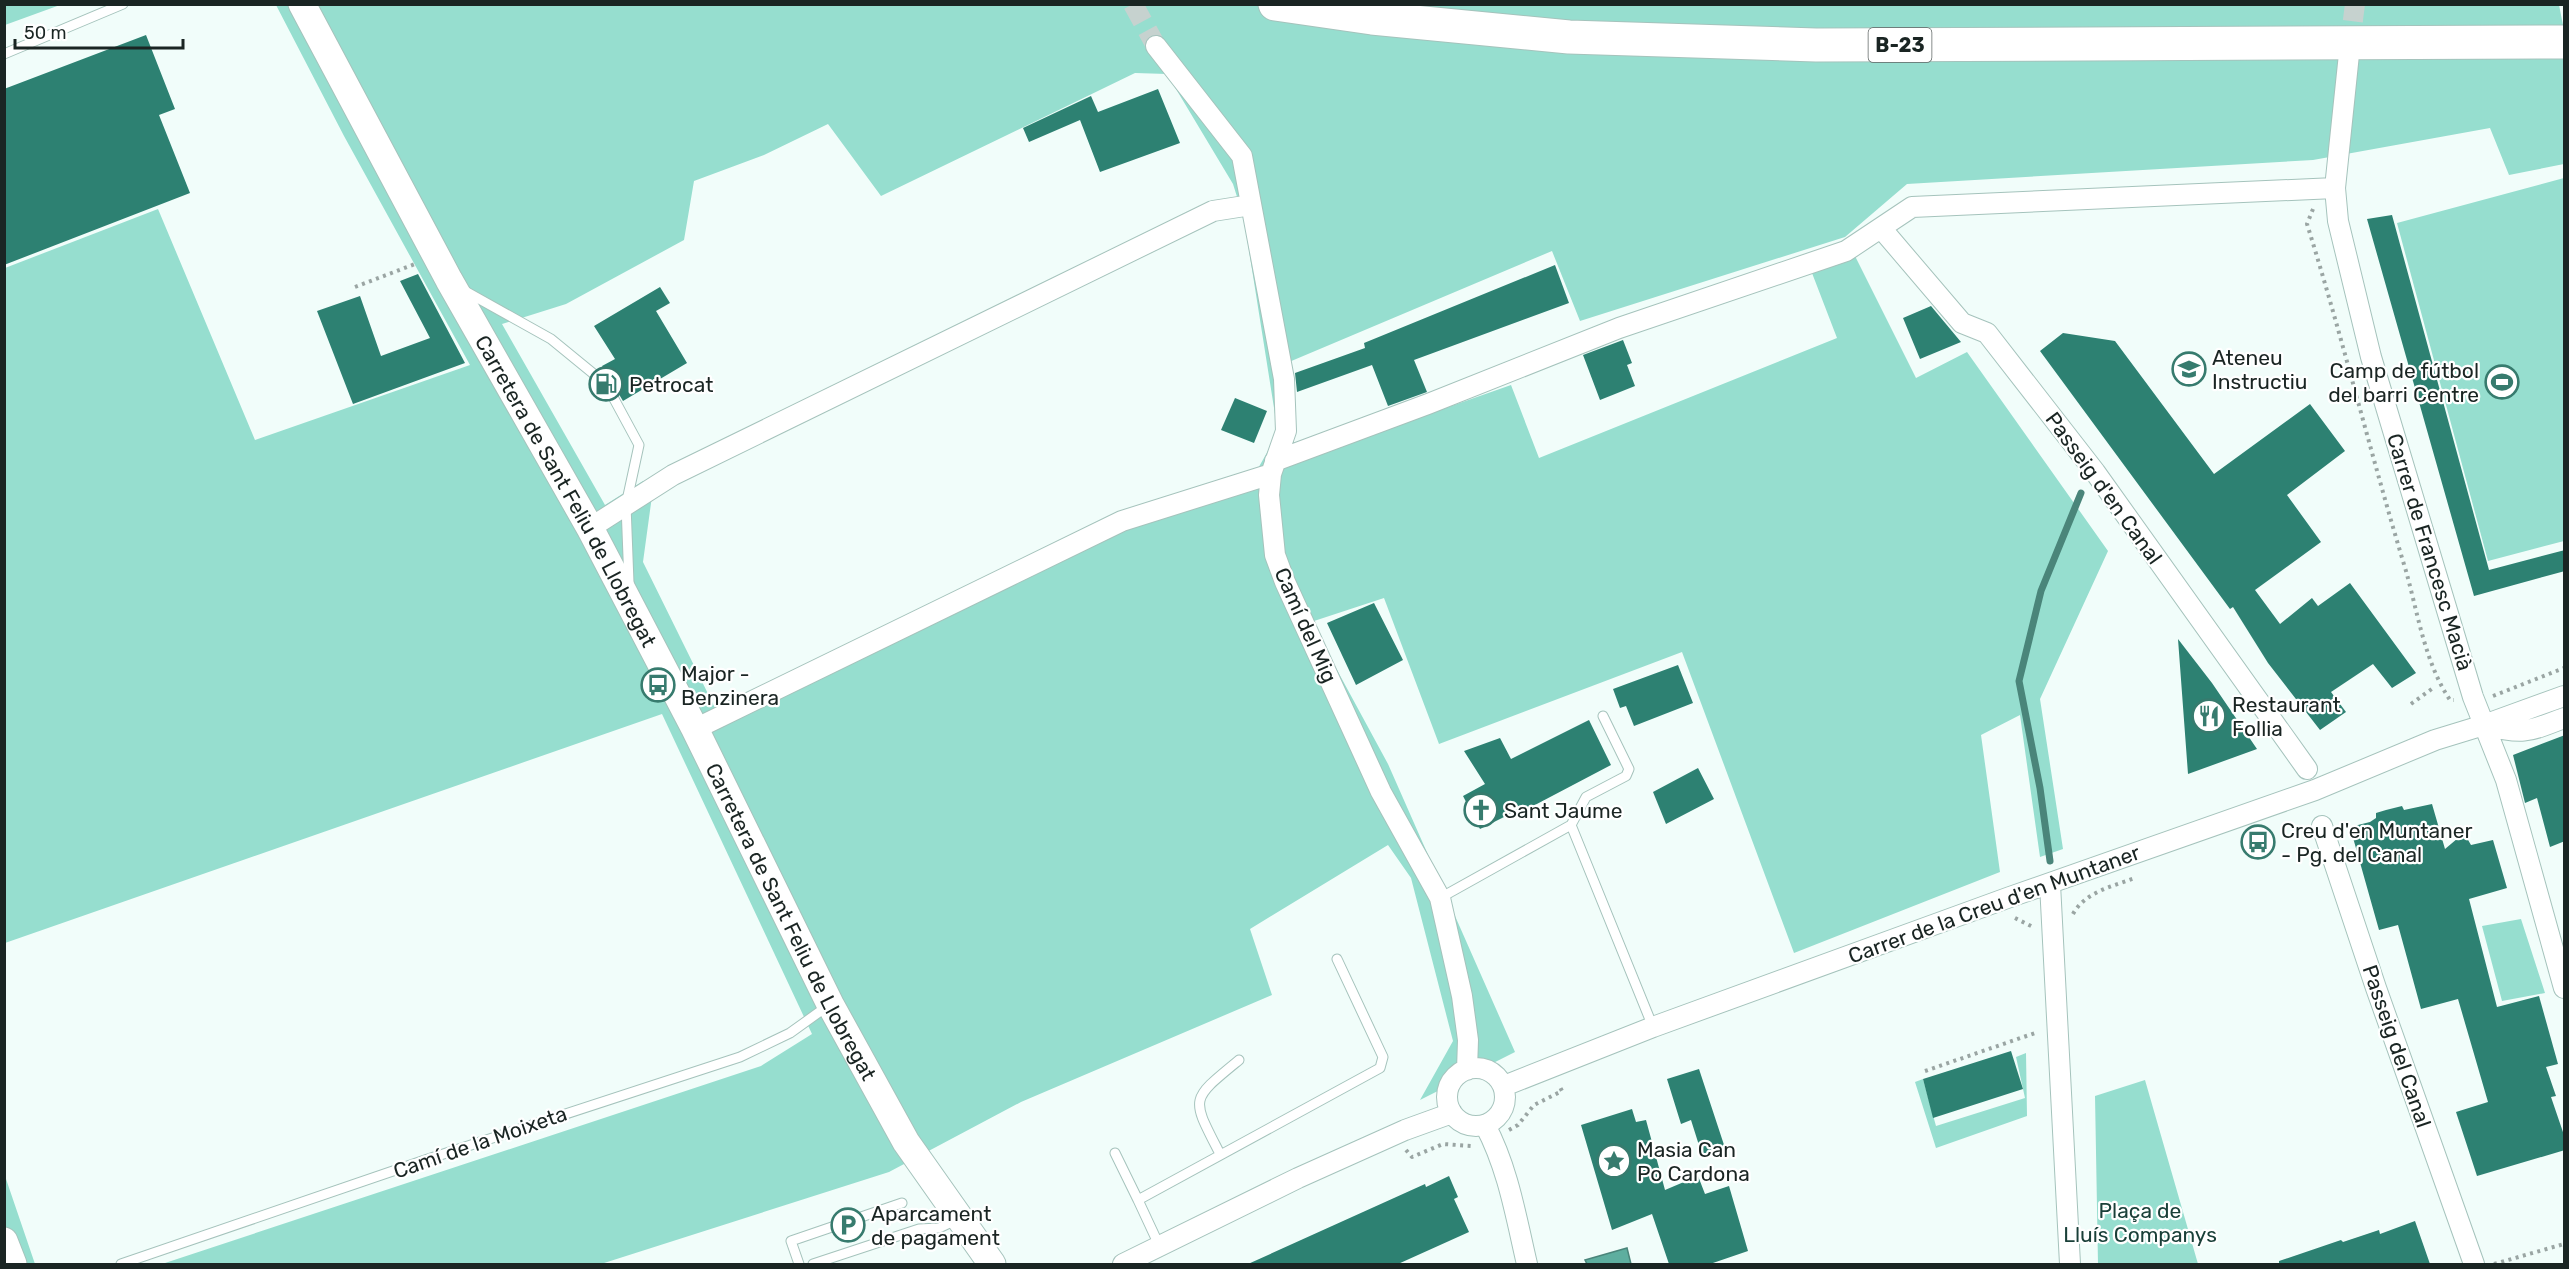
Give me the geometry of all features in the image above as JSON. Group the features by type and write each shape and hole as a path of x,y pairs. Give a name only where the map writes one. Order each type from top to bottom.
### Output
{"highway":[{"name":"B-23","path":"1275,4 1372,18 1569,37 1816,45 2565,42"}],"street":[{"name":"Carretera de Sant Feliu de Llobregat","path":"302,4 449,280 590,528 695,729 830,1004 906,1142 988,1263"},
{"name":"Camí del Mig","path":"1156,46 1242,156 1284,379 1286,431 1273,467 1269,495 1275,555 1285,582 1381,792 1440,898 1462,996 1468,1041 1467,1070"},
{"name":"Carrer de Francesc Macià","path":"2349,54 2335,188 2338,221 2371,357 2482,697 2484,725 2506,780 2565,988"},
{"path":"695,729 1122,521 1273,467 1619,328 1846,251 1912,207 2335,188"},
{"path":"590,528 674,475 1213,211 1251,205"},
{"name":"Passeig d'en Canal","path":"1881,228 1962,323 1987,333 2096,472 2307,769"},
{"name":"Carrer de la Creu d'en Muntaner","path":"1504,1086 1653,1028 2315,790 2435,740 2565,696"},
{"path":"2484,725 2515,733 2527,732 2565,718"},
{"name":"Passeig del Canal","path":"2322,826 2376,988 2474,1264"},
{"path":"2050,884 2070,1264"},
{"path":"1480,1068 1492,1072 1504,1086 1504,1107 1496,1119 1485,1125 1472,1126 1461,1122 1448,1105 1449,1088 1453,1080 1467,1070 1480,1068"},
{"path":"1123,1264 1405,1130 1452,1113"},
{"path":"1485,1125 1507,1183 1527,1264"},
{"path":"4,1241 13,1264"}],"lane":[{"path":"4,54 123,4"},
{"path":"449,280 551,339 606,384 639,445 626,505 630,604"},
{"path":"1440,898 1571,825 1586,797 1626,776 1629,770 1603,716"},
{"path":"1571,825 1653,1028"},
{"path":"1138,1200 1380,1068 1383,1058 1337,959"},
{"name":"Camí de la Moixeta","path":"121,1264 428,1159 740,1057 790,1034 830,1004"},
{"path":"1220,1154 1199,1112 1199,1100 1204,1088 1239,1060"},
{"path":"1115,1153 1159,1245"},
{"path":"799,1264 791,1240 902,1203"},
{"path":"813,1264 919,1229 939,1228 959,1218"}],"path":[{"name":"Carrer de Francesc Macià","path":"2307,224 2430,656 2441,687 2450,700 2482,697"},
{"path":"355,287 436,256"},
{"path":"2482,697 2565,668"},
{"path":"2411,704 2433,688"},
{"path":"2256,830 2260,840"},
{"name":"Carrer de la Creu d'en Muntaner","path":"2069,916 2090,896 2142,875"},
{"path":"1925,1071 2059,1025"},
{"path":"2494,1264 2565,1244"}],"green space":[{"path":"5,4 60,4 60,5 5,25"},
{"path":"276,5 2559,5 2564,30 2564,164 2509,175 2490,128 2313,160 1907,184 1845,237 1580,321 1552,251 1289,362 1295,461 1511,385 1539,458 1837,338 1812,273 1854,254 1916,378 1967,352 2108,551 2040,699 2063,849 2040,857 2020,715 1981,735 2000,872 1794,953 1682,652 1439,744 1384,598 1311,622 1388,764 1515,1052 1420,1100 1453,1041 1411,878 1388,845 1250,929 1272,995 1021,1102 889,1172 601,1264 162,1264 761,1066 812,1034 662,714 5,943 5,268 158,209 255,440 470,365 344,136","holes":["1135,73 1167,74 1233,184 1244,219 1278,433 1256,472 717,712 643,562 652,496 643,481 605,505 502,324 566,304 684,240 694,181 764,155 828,124 881,196"]},
{"name":"Camp de fútbol del barri Centre","path":"2564,178 2564,541 2488,561 2397,223"},
{"path":"2521,919 2545,993 2502,1001 2482,926"},
{"path":"2026,1053 2027,1116 1936,1148 1915,1082 1923,1079 1936,1126 2025,1098 2016,1057"},
{"name":"Plaça de Lluís Companys","path":"2145,1080 2198,1264 2098,1264 2095,1096"},
{"path":"5,1176 35,1264 5,1264"}],"shaded area":[{"path":"1627,1248 1631,1264 1587,1264 1585,1260"}],"building":[{"path":"146,35 175,109 159,115 190,193 4,265 4,89"},
{"path":"1158,89 1180,143 1100,172 1080,120 1029,142 1023,128 1091,96 1098,112"},
{"path":"2392,215 2489,570 2565,550 2565,571 2474,596 2367,219"},
{"path":"1555,265 1569,303 1414,360 1427,392 1388,406 1372,365 1297,392 1295,373 1365,348 1364,343"},
{"path":"418,274 465,363 353,404 317,311 360,296 381,356 430,338 400,281"},
{"path":"660,287 670,303 656,311 687,363 623,401 602,366 615,359 594,326"},
{"path":"1931,306 1961,342 1920,359 1903,318"},
{"path":"2063,333 2115,341 2214,474 2310,404 2345,451 2287,495 2321,542 2255,590 2280,624 2312,598 2318,606 2350,583 2416,673 2392,688 2373,664 2331,692 2346,712 2320,730 2268,663 2233,607 2230,609 2040,351"},
{"path":"1623,340 1632,363 1627,365 1635,386 1600,400 1583,355"},
{"path":"1235,398 1267,411 1254,443 1221,430"},
{"path":"1374,603 1403,660 1356,685 1327,623"},
{"name":"Restaurant Follia","path":"2178,639 2212,683 2257,749 2188,774"},
{"path":"1678,665 1693,703 1634,726 1626,706 1620,708 1613,689"},
{"path":"1589,720 1611,765 1518,814 1516,811 1480,829 1463,796 1485,784 1464,751 1500,738 1511,759"},
{"path":"2565,735 2565,841 2550,847 2537,798 2525,803 2513,755"},
{"path":"1698,768 1714,799 1666,824 1653,792"},
{"path":"2432,804 2445,849 2464,833 2471,845 2493,840 2507,888 2469,899 2497,1007 2539,996 2558,1064 2546,1067 2556,1096 2551,1097 2565,1138 2565,1150 2477,1176 2456,1112 2488,1102 2458,999 2421,1009 2398,925 2379,930 2350,827 2370,822 2376,818 2376,813 2386,810 2402,806 2404,810"},
{"path":"2011,1051 2023,1089 1933,1118 1923,1079"},
{"path":"1699,1069 1726,1151 1703,1158 1691,1120 1681,1124 1667,1079"},
{"path":"1632,1109 1636,1122 1646,1120 1665,1190 1698,1176 1705,1194 1729,1186 1748,1251 1710,1264 1669,1264 1652,1214 1612,1230 1581,1125"},
{"path":"1449,1176 1458,1197 1454,1199 1469,1232 1398,1264 1248,1264 1425,1184 1426,1187"},
{"path":"2415,1221 2430,1264 2279,1264 2279,1261 2341,1240 2343,1242 2379,1230 2380,1234"}],"waterway":[{"path":"2050,861 2040,788 2019,681 2041,591 2081,493"}],"tunnel":[{"path":"1133,4 1156,46"},
{"path":"2349,51 2355,4"}],"place":[{"name":"Ateneu Instructiu","path":"2189,369"},
{"name":"Camp de fútbol del barri Centre","path":"2502,382"},
{"name":"Petrocat","path":"606,384"},
{"name":"Major - Benzinera","path":"658,685"},
{"name":"Restaurant Follia","path":"2209,716"},
{"name":"Sant Jaume","path":"1481,810"},
{"name":"Creu d'en Muntaner - Pg. del Canal","path":"2258,842"},
{"name":"Masia Can Po Cardona","path":"1614,1161"},
{"name":"Aparcament de pagament","path":"848,1225"}]}
